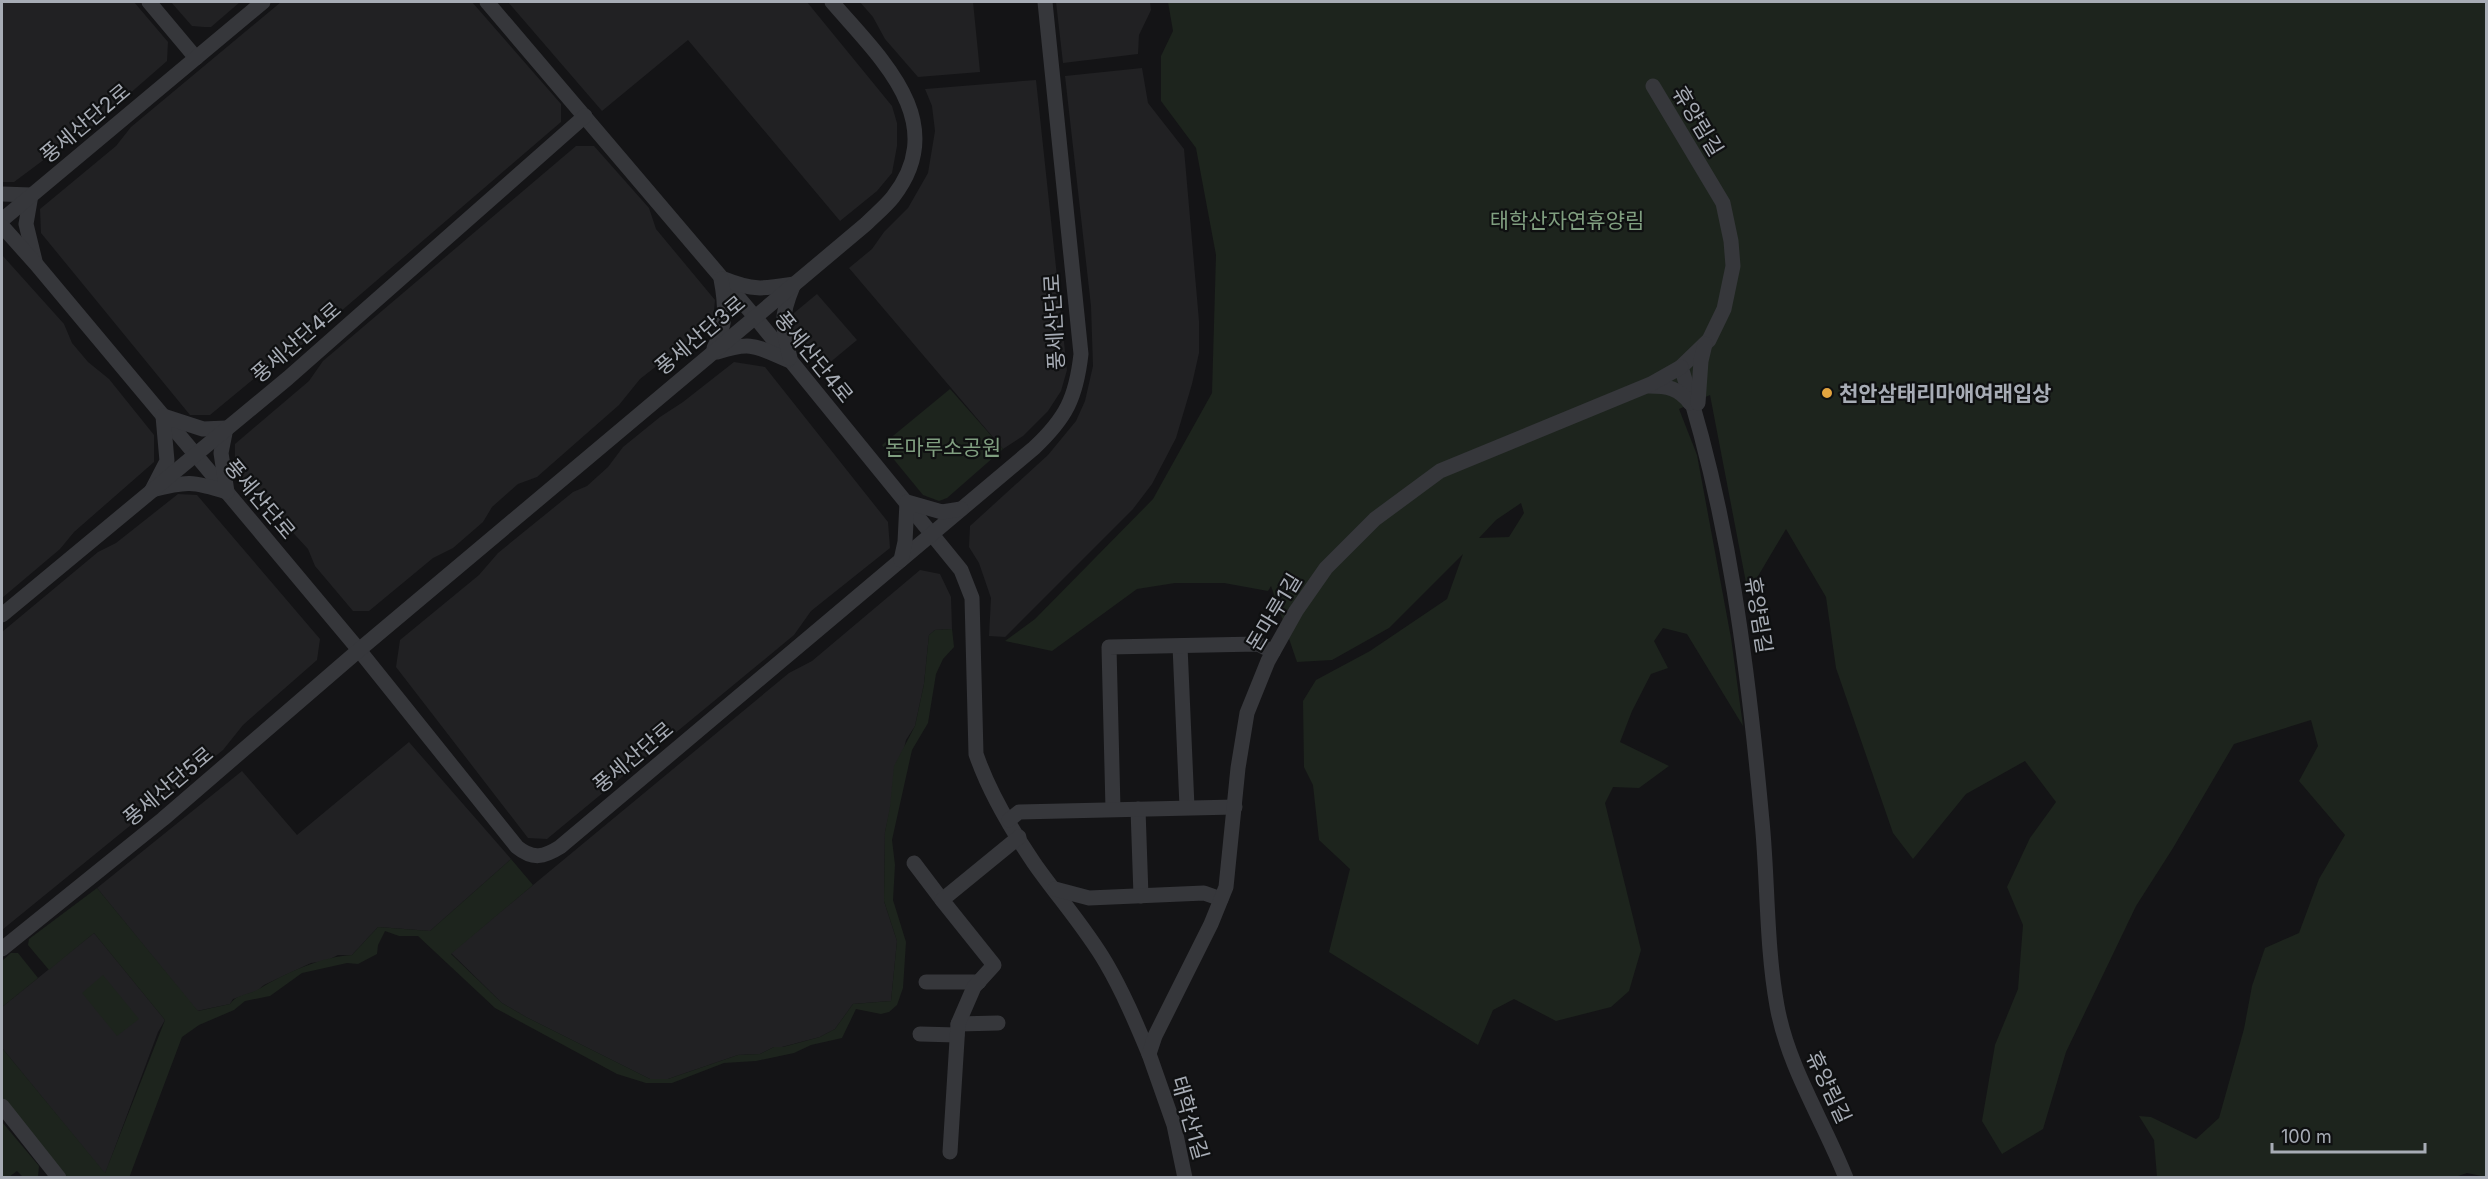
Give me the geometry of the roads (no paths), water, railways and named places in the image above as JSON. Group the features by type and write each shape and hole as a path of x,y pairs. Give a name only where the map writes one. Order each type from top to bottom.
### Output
{"street":[{"path":"149,2 196,58"},
{"name":"풍세산단2로","path":"2,220 263,2"},
{"name":"풍세산단4로","path":"487,2 791,361 961,570 972,598 976,754 998,805 1034,863 1055,889 1106,963 1149,1054"},
{"name":"풍세산단3로","path":"359,650 866,224 892,197 906,177 913,154 915,129 912,111 891,71 832,2"},
{"name":"풍세산단로","path":"2,226 359,650 517,848 526,855 535,857 548,854 560,847 962,510 1052,431 1069,405 1078,383 1081,354 1044,2"},
{"name":"휴양림길","path":"1653,86 1723,203 1725,213 1733,266 1724,309 1706,343 1681,367 1695,409 1721,513 1742,631 1762,818 1768,884 1770,953 1777,1006 1786,1042 1846,1178"},
{"name":"풍세산단4로","path":"195,453 288,378 585,116"},
{"path":"2,194 31,195 26,224 36,264"},
{"path":"711,354 721,334 725,318 721,278 747,288 762,289 794,284"},
{"path":"791,361 782,326 785,307 794,284"},
{"path":"1699,427 1697,389 1706,343"},
{"path":"711,354 742,344 759,347 791,361"},
{"name":"돈마루1길","path":"1149,1054 1226,887 1238,768 1247,713 1273,652 1296,611 1326,568 1375,519 1420,483 1440,471 1646,386 1681,367"},
{"path":"1646,386 1668,386 1683,393 1695,409"},
{"path":"164,416 203,429 226,428 221,453 227,492 197,483 182,482 152,490 167,460 164,416"},
{"path":"2,615 195,453"},
{"path":"901,560 905,542 907,502 942,512 962,510"},
{"path":"1113,809 1109,647 1258,644 1273,652"},
{"path":"1180,646 1187,807"},
{"name":"풍세산단5로","path":"2,949 163,819 359,650"},
{"path":"1009,820 1019,812 1235,807"},
{"path":"1138,809 1141,896"},
{"path":"942,900 1019,837"},
{"path":"914,864 994,964 979,982 957,1030 950,1152"},
{"path":"1055,889 1089,898 1204,893 1221,899"},
{"path":"1080,924 1084,903 1089,898"},
{"path":"926,982 979,982"},
{"path":"1129,1009 1148,1021 1156,1020 1168,1009"},
{"path":"920,1034 998,1023"},
{"name":"태학산1길","path":"1149,1054 1174,1125 1185,1178"},
{"path":"2,1106 60,1178"}],"place":[{"name":"천안삼태리마애여래입상","path":"1827,393"}],"park label":[{"name":"태학산자연휴양림","path":"1567,220"},
{"name":"돈마루소공원","path":"943,447"}]}
